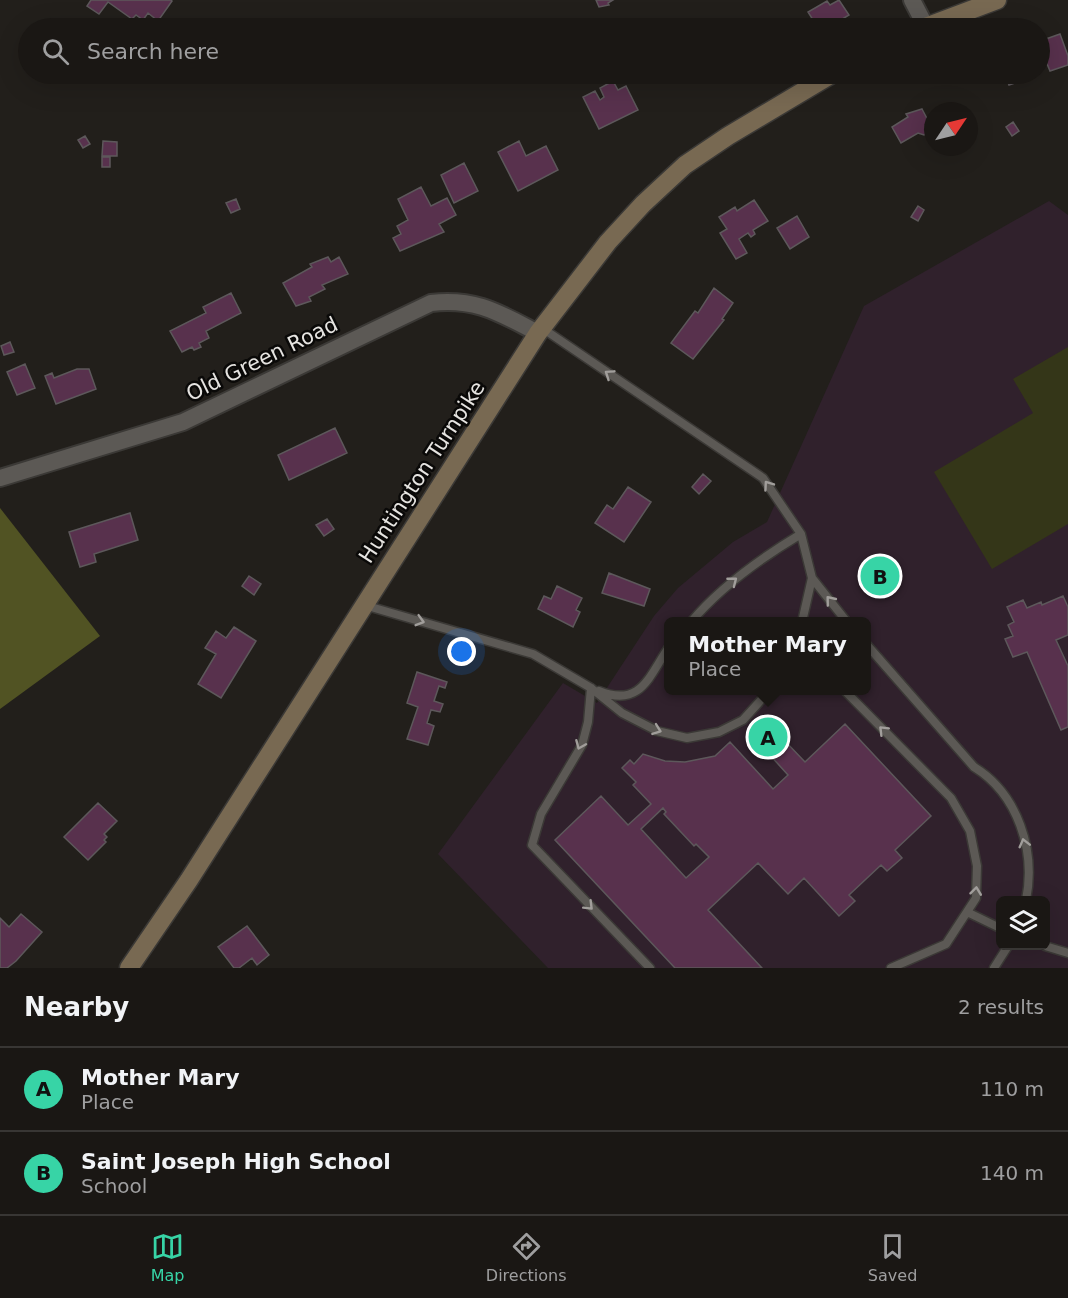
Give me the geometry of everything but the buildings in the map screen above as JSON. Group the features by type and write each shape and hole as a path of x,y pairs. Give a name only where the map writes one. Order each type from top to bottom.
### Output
{"main road":[{"path":"950,18 997,0"},
{"name":"Huntington Turnpike","path":"129,968 189,879 540,331 608,242 643,204 685,165 728,136 815,84"}],"street":[{"path":"912,0 920,18"},
{"name":"Old Green Road","path":"0,478 183,422 431,303 470,302 540,331"}],"lane":[{"path":"540,331 763,478 801,534 812,578 844,617"},
{"path":"695,617 731,582 801,534"},
{"path":"803,617 812,578"},
{"path":"363,605 534,654 591,688 622,713 657,731 687,738 719,732 743,720 766,695"},
{"path":"871,650 974,767 996,783 1011,802 1028,858 1026,896"},
{"path":"591,688 615,698 629,696 645,685 664,655"},
{"path":"591,688 588,722 582,745 541,814 532,845 650,968"},
{"path":"849,695 951,798 970,831 977,866 976,898 946,944 891,968"},
{"path":"967,912 996,926"},
{"path":"1050,947 1068,953"},
{"path":"994,968 1005,950"}],"shaded area":[{"path":"1049,201 1068,215 1068,968 548,968 438,854 563,683 597,703 654,616 678,588 733,542 767,522 864,306"}],"green space":[{"path":"1068,347 1068,524 992,569 934,472 1033,413 1013,379"},
{"path":"0,508 100,636 0,709"}],"place":[{"name":"Saint Joseph High School","path":"880,576"},
{"name":"Mother Mary","path":"768,737"}]}
